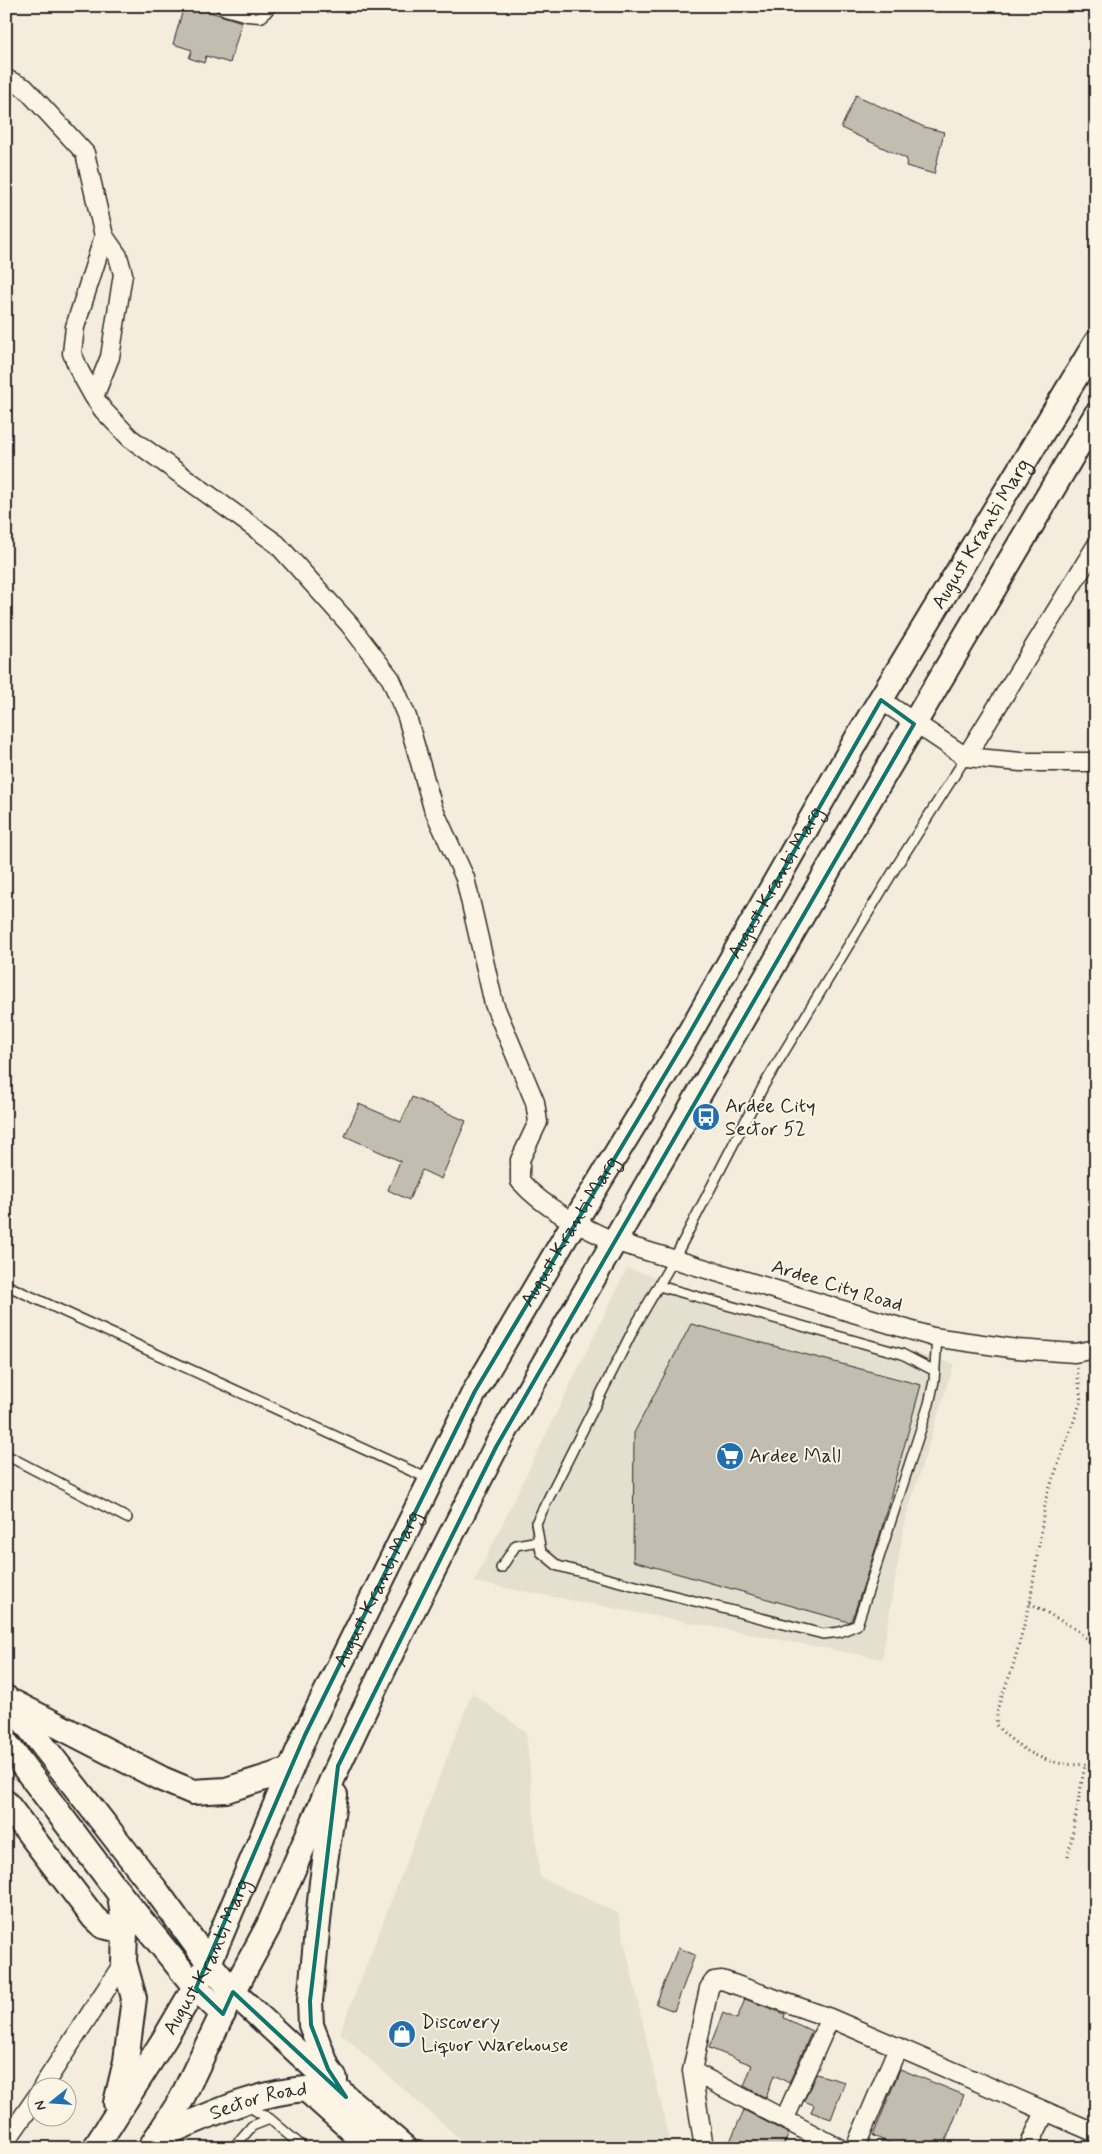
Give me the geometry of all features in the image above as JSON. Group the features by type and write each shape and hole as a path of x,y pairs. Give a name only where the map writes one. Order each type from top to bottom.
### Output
{"main road":[{"name":"August Kranti Marg","path":"95,2148 196,1988 209,1963 310,1726 475,1391 685,1041 880,700 1096,343"},
{"name":"August Kranti Marg","path":"153,2142 182,2100 223,2014 268,1927 338,1766 394,1647 496,1447 613,1241 1096,415"},
{"path":"6,1698 162,1779 193,1792 226,1790 290,1770"},
{"name":"Sector Road","path":"6,1698 158,1893 209,1963 234,1992 346,2097 405,2148"},
{"path":"6,1743 119,1893 196,1988 223,2014"},
{"path":"338,1766 322,1882 310,2001 311,2025 328,2069 346,2097"},
{"path":"6,1803 94,1918 103,1926 125,1931"},
{"path":"112,2120 126,2062 134,1998 124,1962 125,1931 119,1893"},
{"name":"Sector Road","path":"153,2142 241,2102 270,2093 306,2089 372,2148"}],"street":[{"path":"226,6 260,13 266,6"},
{"path":"6,79 25,88 86,153 104,236 118,256 123,274 110,356 94,397"},
{"path":"94,397 72,353 75,327 104,236"},
{"name":"Ardee City Road","path":"94,397 103,410 130,438 277,544 349,624 391,679 407,716 433,808 465,878 494,1004 535,1102 538,1122 520,1160 520,1181 527,1189 574,1224 613,1241 937,1337 1017,1350 1074,1353 1096,1349"},
{"path":"966,757 1096,546"},
{"path":"880,700 966,757 1021,762 1096,762"},
{"path":"50,2076 124,1962"},
{"path":"704,2148 692,2071 709,1988 714,1981 722,1980 830,2018 1096,2133"},
{"path":"785,2118 830,2018"},
{"path":"855,2148 898,2047"},
{"path":"692,2071 840,2148"},
{"path":"6,2142 28,2110"},
{"path":"1028,2148 1045,2112"}],"lane":[{"path":"937,1337 935,1371 929,1404 857,1625 840,1632 823,1634 558,1566 542,1552 536,1523 634,1328 674,1259 764,1085 896,867 966,757"},
{"path":"6,1285 431,1480"},
{"path":"659,1286 902,1354 935,1371"},
{"path":"6,1455 127,1518"},
{"path":"500,1568 516,1545 540,1541"},
{"path":"241,2102 270,2119 304,2148"},
{"path":"233,2148 248,2129 270,2119"}],"path":[{"path":"1074,1353 1081,1401 1046,1498 1030,1603 1013,1666 998,1707 996,1725 1009,1740 1044,1761 1085,1765 1096,1762"},
{"path":"1030,1603 1077,1630 1096,1648"},
{"path":"1068,1857 1085,1765"}],"highlighted area":[{"path":"881,700 914,724 496,1447 338,1766 310,2001 311,2025 328,2069 346,2097 233,1992 223,2014 196,1988 305,1735 475,1391 685,1041"}],"shaded area":[{"name":"Ardee Mall","path":"627,1268 686,1288 954,1364 905,1520 882,1659 474,1582"},
{"path":"472,1693 526,1732 540,1877 618,1913 671,2148 470,2148 340,2033"}],"building":[{"path":"184,6 191,6 242,22 230,63 206,56 204,63 189,58 192,50 173,44"},
{"path":"856,95 924,127 944,132 934,174 906,166 907,159 841,128"},
{"path":"412,1097 466,1121 441,1179 422,1170 409,1200 388,1190 400,1161 345,1136 359,1104 401,1122"},
{"path":"691,1324 921,1385 879,1538 852,1620 849,1622 633,1561 634,1433"},
{"path":"678,1948 695,1955 674,2011 656,2004"},
{"path":"745,1999 785,2014 784,2018 812,2031 789,2083 774,2075 766,2098 744,2086 752,2065 709,2048 723,2013 737,2019"},
{"path":"900,2069 964,2095 943,2148 902,2148 873,2136"},
{"path":"816,2074 845,2082 831,2119 811,2112 814,2105 804,2101"},
{"path":"744,2110 789,2134 782,2148 727,2148"}],"place":[{"name":"Ardee City Sector 52","path":"706,1117"},
{"name":"Ardee Mall","path":"730,1456"},
{"name":"Discovery Liquor Warehouse","path":"402,2034"}]}
